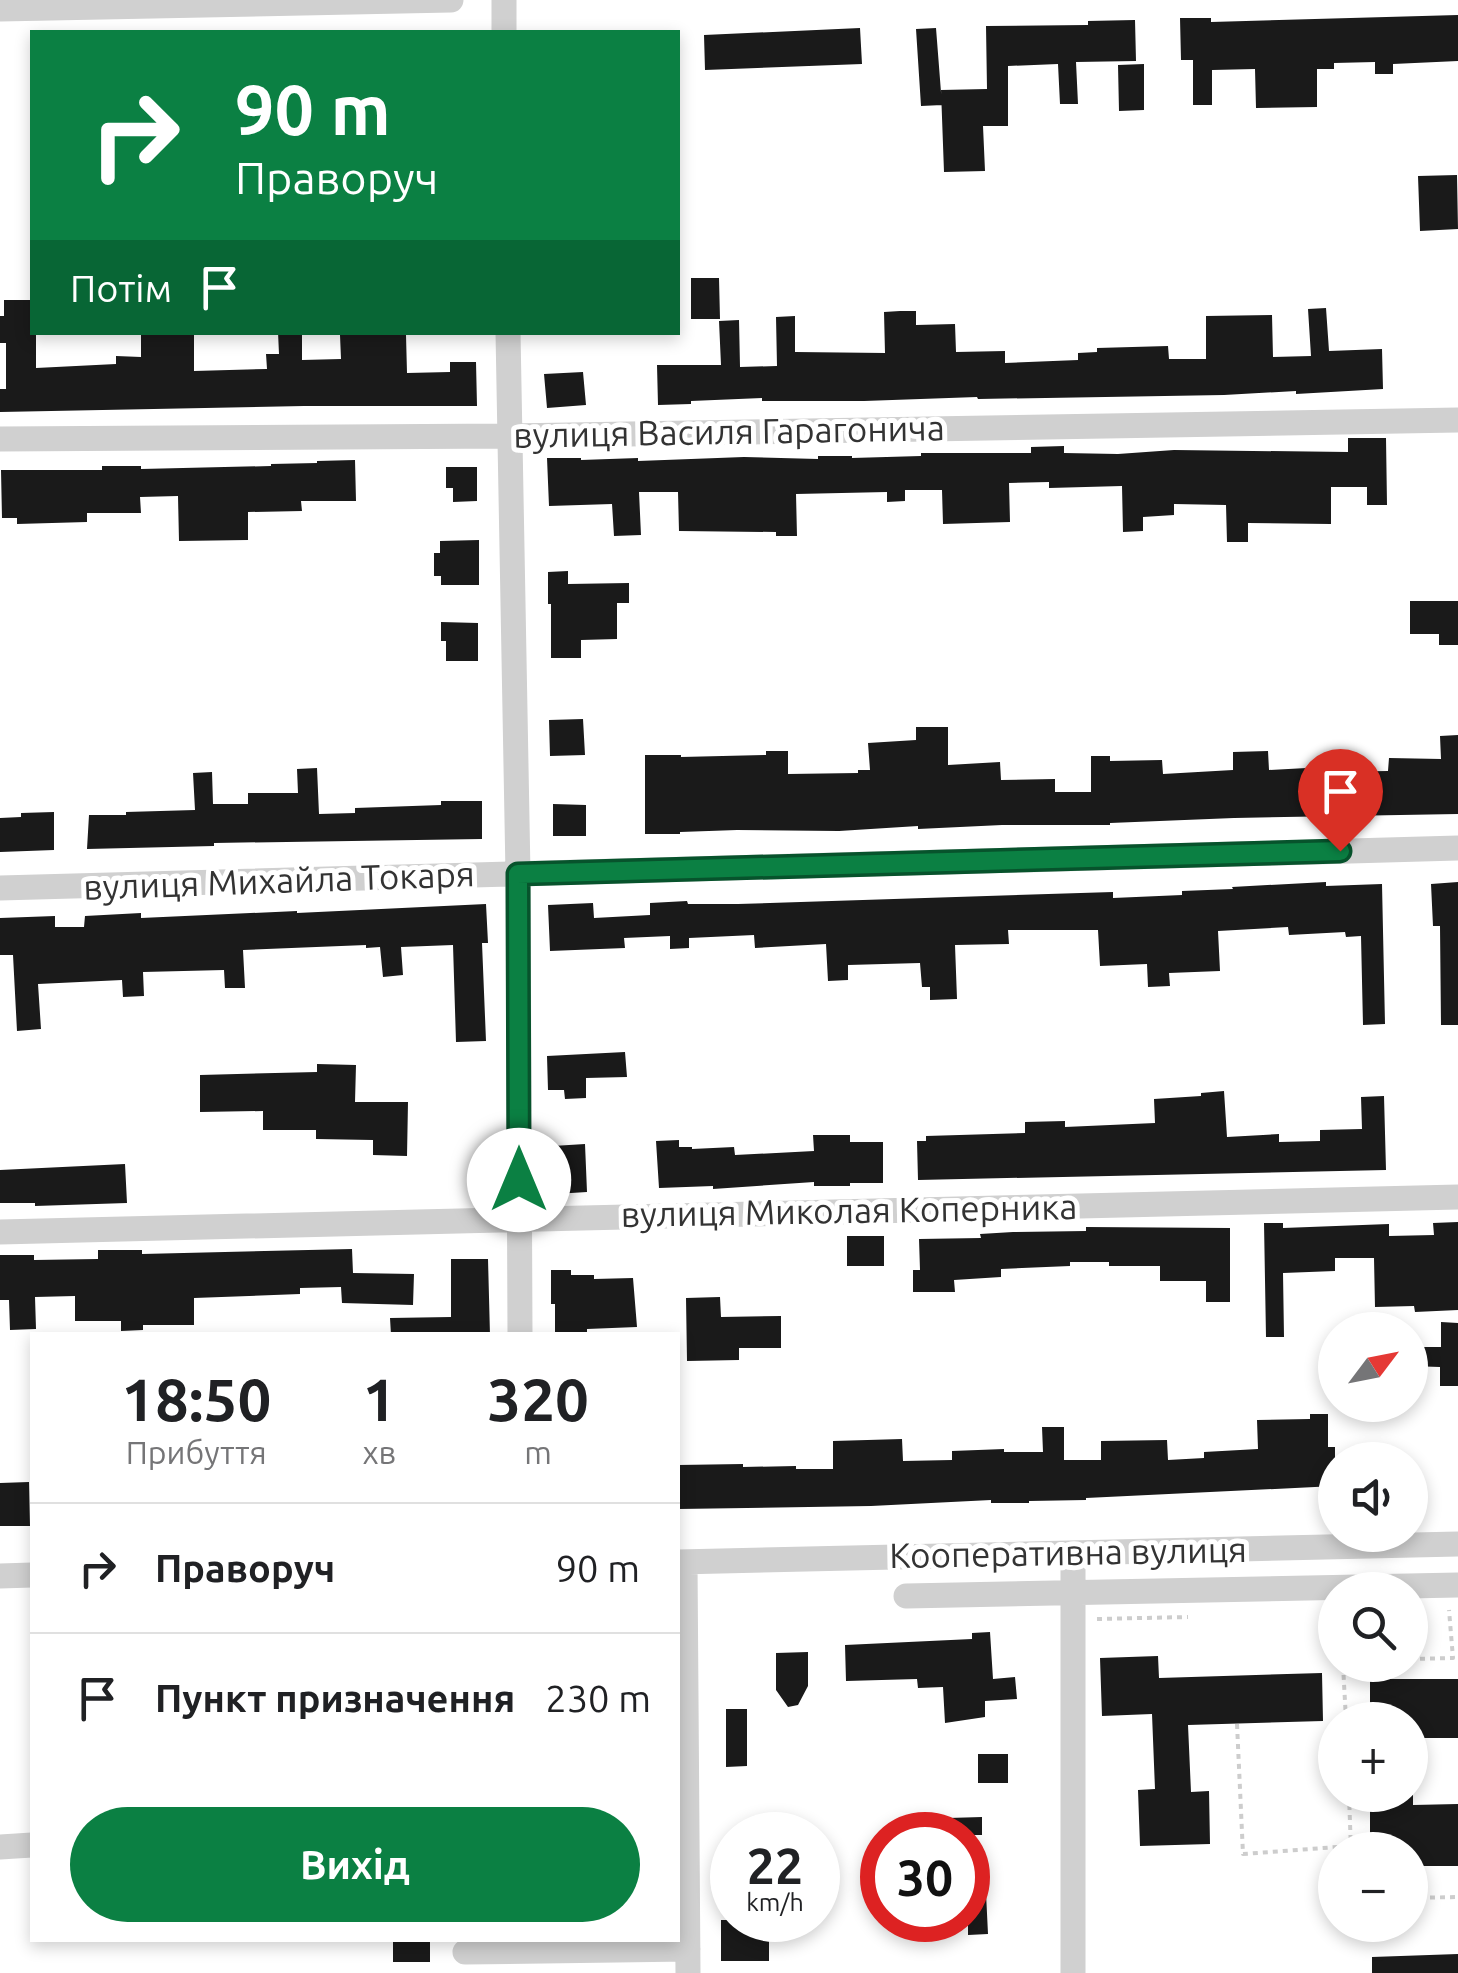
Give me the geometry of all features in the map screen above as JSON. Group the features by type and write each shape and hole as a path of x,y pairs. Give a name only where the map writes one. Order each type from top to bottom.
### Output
{"street":[{"path":"0,9 451,0"},
{"path":"504,0 504,30"},
{"path":"508,335 518,874 520,1332"},
{"name":"вулиця Василя Гарагонича","path":"0,439 509,436 1458,420"},
{"name":"вулиця Михайла Токаря","path":"0,888 1458,848"},
{"name":"вулиця Миколая Коперника","path":"0,1232 1458,1197"},
{"name":"Кооперативна вулиця","path":"681,1562 1458,1544"},
{"path":"1073,1554 1074,1973"},
{"path":"466,1952 688,1961 681,1562"},
{"path":"0,1576 30,1575"},
{"name":"Кооперативна вулиця","path":"906,1596 1453,1585"},
{"path":"0,1847 30,1845"}],"path":[{"path":"1428,1659 1453,1658 1453,1585"},
{"path":"1237,1724 1244,1854 1318,1850"},
{"path":"1428,1898 1458,1897"}],"building":[{"path":"1458,15 1458,61 1393,64 1393,74 1375,74 1375,62 1334,63 1334,69 1317,69 1317,107 1256,108 1255,69 1212,70 1212,105 1193,105 1193,60 1181,60 1180,18 1211,18 1211,22"},
{"path":"1135,20 1136,61 1076,62 1078,104 1060,104 1058,64 1008,66 1008,126 983,126 985,171 944,172 941,90 987,89 986,26 1088,25 1088,21"},
{"path":"860,28 862,64 705,70 704,35"},
{"path":"936,28 942,105 921,106 916,29"},
{"path":"1144,64 1144,110 1119,111 1118,65"},
{"path":"1457,175 1458,229 1420,231 1418,176"},
{"path":"691,278 719,278 720,319 691,319"},
{"path":"4,300 30,300 30,335 36,335 36,368 116,364 116,356 141,357 141,335 194,335 194,371 267,369 266,354 279,354 278,335 302,335 302,360 341,359 340,335 406,335 407,373 450,372 450,362 476,362 477,406 0,412 0,389 6,389 6,343 0,343 0,316 4,316"},
{"path":"1326,308 1329,351 1382,349 1383,389 864,401 762,398 658,405 657,365 721,365 719,321 739,320 740,367 777,366 776,317 795,316 795,352 885,353 884,312 900,311 916,311 916,325 955,324 956,352 1005,351 1005,363 1078,360 1078,353 1097,352 1097,348 1168,346 1169,359 1206,359 1206,316 1272,315 1273,357 1311,356 1308,309"},
{"path":"583,372 586,405 547,408 544,374"},
{"path":"1348,438 1386,438 1387,505 1367,505 1367,487 1331,487 1331,524 1248,523 1248,542 1227,542 1226,505 1174,504 1174,515 1143,517 1143,531 1123,532 1122,486 1049,488 1049,482 1009,483 1010,522 943,524 942,490 905,490 905,501 887,502 887,492 796,494 797,536 776,536 776,532 679,531 678,492 639,492 641,535 614,536 612,504 549,506 547,458 818,459 921,453 1031,453 1031,447 1064,446 1064,453 1348,452"},
{"path":"355,460 356,501 301,501 302,511 248,512 248,540 179,541 178,496 140,497 141,513 87,513 87,522 17,524 17,518 2,518 1,470 271,466"},
{"path":"446,467 477,467 477,501 453,502 453,488 446,488"},
{"path":"479,540 479,585 441,585 441,576 434,576 434,553 440,553 440,541"},
{"path":"568,571 568,584 629,583 629,603 617,603 617,639 581,640 581,658 551,658 548,572"},
{"path":"1410,601 1458,601 1458,645 1439,645 1439,634 1410,634"},
{"path":"441,622 478,623 478,661 446,661"},
{"path":"583,719 585,755 550,756 549,720"},
{"path":"916,727 948,727 948,765 1000,762 1001,780 1055,779 1055,792 1091,792 1091,756 1110,756 1110,761 1162,760 1163,774 1233,770 1233,752 1268,751 1269,770 1325,767 1326,772 1388,771 1389,758 1441,759 1440,736 1458,735 1458,814 645,834 645,755 766,755 766,751 788,751 788,774 858,773 870,770 868,743 916,740"},
{"path":"317,768 319,814 355,813 355,808 441,805 441,801 482,801 482,839 87,849 89,815 195,810 193,773 212,772 213,804 248,804 248,793 298,793 297,769"},
{"path":"553,804 586,805 586,836 553,836"},
{"path":"54,812 54,850 0,852 0,818"},
{"path":"1326,882 1326,886 1382,884 1385,1024 1363,1025 1361,936 1346,937 1345,932 1289,935 1288,927 1218,931 1220,971 1169,973 1170,986 1148,987 1147,964 1100,966 1098,930 1008,930 1009,944 955,945 957,999 930,1000 930,987 922,987 920,963 848,965 848,980 828,981 826,944 755,948 754,935 689,938 689,948 670,949 670,936 624,938 625,948 550,951 548,905 593,903 594,918 650,915 650,903 687,901 738,904 1113,892 1113,898"},
{"path":"1458,882 1458,1025 1441,1025 1440,926 1433,926 1431,884"},
{"path":"486,904 488,943 482,943 486,1041 456,1042 453,945 401,947 403,975 383,977 380,947 366,945 243,950 245,988 225,988 224,970 143,972 144,996 123,997 122,980 38,984 41,1029 17,1031 13,955 0,955 0,918 55,916 55,927 84,927 85,916 141,913 141,918"},
{"path":"625,1052 627,1077 586,1078 586,1098 565,1099 564,1090 548,1090 547,1056"},
{"path":"317,1064 356,1065 355,1102 408,1102 407,1156 373,1155 373,1140 316,1139 316,1130 263,1130 263,1111 200,1112 200,1075 317,1072"},
{"path":"1224,1091 1227,1137 1279,1134 1279,1142 1320,1141 1320,1130 1362,1129 1361,1097 1384,1096 1386,1170 918,1180 917,1141 926,1141 926,1136 1025,1133 1025,1122 1065,1121 1065,1127 1155,1123 1154,1099"},
{"path":"813,1135 850,1135 850,1142 883,1142 883,1183 659,1188 656,1141 679,1140 679,1147 692,1149 734,1147 735,1155 814,1151"},
{"path":"585,1144 587,1192 555,1194 553,1146"},
{"path":"125,1164 127,1203 0,1203 0,1170"},
{"path":"1458,1222 1458,1310 1415,1312 1414,1306 1375,1307 1374,1258 1335,1258 1335,1271 1283,1273 1284,1337 1266,1337 1264,1223 1283,1223 1283,1228 1389,1224 1389,1236 1434,1235 1433,1223"},
{"path":"1086,1227 1230,1228 1230,1302 1206,1302 1206,1281 1160,1281 1160,1266 1109,1266 1109,1262 1001,1269 1001,1277 954,1280 955,1292 913,1292 913,1270 920,1270 919,1239 1086,1231"},
{"path":"847,1236 884,1236 884,1266 847,1266"},
{"path":"352,1249 353,1273 414,1274 413,1305 342,1303 341,1287 300,1288 300,1294 194,1298 194,1325 143,1325 143,1330 121,1331 121,1321 75,1321 75,1296 35,1297 36,1329 10,1330 9,1300 0,1300 0,1255 34,1255 34,1260 98,1259 98,1250 142,1250 142,1254"},
{"path":"451,1259 488,1259 490,1332 391,1332 390,1318 451,1317"},
{"path":"551,1270 571,1270 571,1275 594,1275 594,1279 633,1278 637,1327 555,1332 555,1304 551,1304"},
{"path":"720,1297 721,1317 781,1316 781,1348 739,1348 739,1360 687,1361 686,1298"},
{"path":"1441,1322 1458,1323 1458,1386 1440,1386 1440,1367 1428,1367 1428,1347 1441,1347"},
{"path":"1310,1414 1318,1414 1318,1422 1328,1422 1328,1442 1318,1442 1318,1487 1029,1503 991,1500 680,1509 680,1465 833,1469 833,1441 902,1439 903,1461 952,1460 952,1451 1043,1452 1042,1427 1064,1427 1064,1460 1101,1460 1101,1441 1167,1440 1168,1460 1204,1458 1204,1452 1258,1449 1257,1420 1310,1419"},
{"path":"29,1482 30,1526 0,1526 0,1483"},
{"path":"990,1632 993,1679 1015,1677 1017,1699 985,1701 985,1717 945,1723 943,1687 918,1688 917,1679 846,1681 845,1645 972,1639 972,1633"},
{"path":"808,1652 808,1686 798,1705 788,1707 776,1690 776,1653"},
{"path":"1158,1656 1159,1678 1318,1673 1323,1702 1318,1702 1318,1721 1188,1725 1191,1792 1209,1791 1210,1844 1140,1846 1138,1790 1155,1789 1152,1714 1102,1716 1100,1658"},
{"path":"1458,1679 1458,1738 1428,1738 1428,1702 1370,1702 1370,1682"},
{"path":"726,1709 747,1709 747,1766 726,1767"},
{"path":"978,1754 1008,1754 1008,1783 978,1783"},
{"path":"1458,1804 1458,1866 1428,1866 1428,1832 1370,1832 1370,1812 1428,1812 1428,1805"},
{"path":"393,1942 430,1942 430,1962 393,1962"},
{"path":"721,1942 769,1942 769,1961 721,1961"},
{"path":"1458,1954 1458,1973 1372,1973 1372,1957"}],"route":[{"path":"519,1180 518,874 1340,851"}]}
